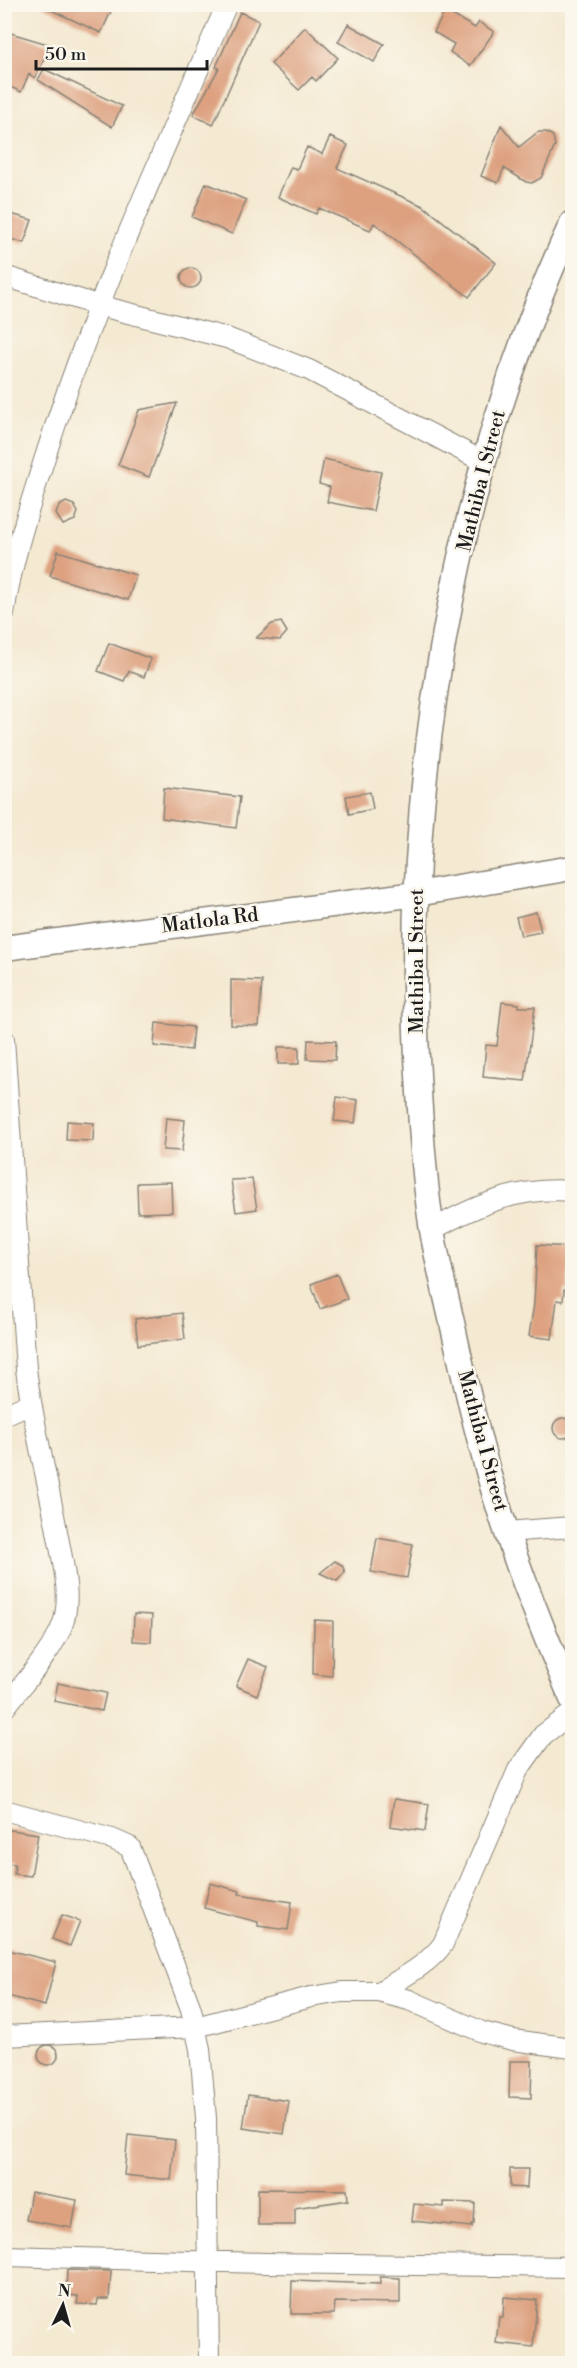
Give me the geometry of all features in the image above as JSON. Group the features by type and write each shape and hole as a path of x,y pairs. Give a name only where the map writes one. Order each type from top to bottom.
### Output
{"street":[{"path":"4,614 9,579 30,507 64,399 98,305 226,4"},
{"name":"Mathiba I Street","path":"573,223 549,273 522,343 484,462 450,612 431,720 416,894 414,994 417,1064 432,1230 467,1389 506,1532 540,1625 573,1699"},
{"path":"4,276 98,305 227,338 309,370 484,462"},
{"name":"Matlola Rd","path":"4,948 416,894 573,868"},
{"path":"4,1039 26,1369 64,1570 65,1614 54,1641 4,1709"},
{"path":"432,1230 486,1203 525,1192 573,1191"},
{"path":"4,1414 31,1403"},
{"path":"506,1532 573,1527"},
{"path":"379,1992 428,1961 443,1944 518,1770 543,1736 573,1713"},
{"path":"4,1809 112,1839 130,1847 191,2009 204,2079 209,2364"},
{"path":"4,2036 196,2027 311,1997 342,1992 379,1992 409,2000 482,2032 513,2040 573,2048"},
{"path":"4,2256 573,2267"}],"building":[{"path":"38,4 101,4 112,9 101,33"},
{"path":"445,11 475,28 479,22 494,32 470,66 450,52 454,44 434,32"},
{"path":"240,12 259,21 213,125 193,115 219,68 216,67"},
{"path":"348,24 384,44 374,62 338,42"},
{"path":"305,27 338,58 316,81 312,77 299,90 271,64"},
{"path":"4,31 51,45 35,78 29,74 21,92 4,84"},
{"path":"44,69 122,106 112,127 38,80"},
{"path":"501,125 519,147 538,132 546,132 553,136 555,146 541,178 532,183 526,182 504,168 498,183 481,176"},
{"path":"330,137 348,145 337,168 423,206 496,263 469,297 374,223 370,230 319,208 316,214 278,197 291,167 297,169 307,147 322,154"},
{"path":"206,183 246,200 232,234 192,217"},
{"path":"4,212 32,220 24,243 4,237"},
{"path":"191,268 198,271 201,278 198,285 191,288 184,285 181,278 184,271"},
{"path":"177,403 149,477 118,465 139,410"},
{"path":"324,459 381,472 373,511 327,502 330,487 319,484"},
{"path":"66,502 74,505 78,512 75,520 63,525 56,514 59,506"},
{"path":"58,551 136,575 128,600 50,576"},
{"path":"281,622 287,632 280,640 256,638 272,624"},
{"path":"109,643 151,659 144,677 129,671 124,681 98,671"},
{"path":"164,788 240,797 236,828 162,818"},
{"path":"370,792 373,809 349,814 346,796"},
{"path":"536,912 541,932 521,936 516,917"},
{"path":"231,980 262,981 259,1026 231,1025"},
{"path":"502,1002 519,1004 519,1007 535,1007 525,1081 483,1077 486,1045 497,1046"},
{"path":"156,1023 193,1027 191,1050 154,1046"},
{"path":"308,1040 336,1041 335,1060 307,1059"},
{"path":"278,1047 299,1047 299,1064 278,1064"},
{"path":"337,1097 358,1100 355,1123 334,1121"},
{"path":"166,1118 185,1120 182,1151 163,1150"},
{"path":"67,1121 94,1123 93,1141 66,1140"},
{"path":"252,1179 257,1209 236,1212 231,1180"},
{"path":"171,1182 172,1212 138,1213 137,1183"},
{"path":"537,1245 570,1247 568,1291 564,1290 563,1301 557,1300 552,1339 529,1336 534,1304"},
{"path":"337,1274 347,1299 320,1309 311,1284"},
{"path":"182,1313 185,1339 138,1345 135,1319"},
{"path":"563,1418 570,1421 573,1428 570,1435 563,1438 556,1435 553,1428 556,1421"},
{"path":"377,1538 413,1544 407,1578 371,1572"},
{"path":"335,1561 342,1565 345,1572 337,1581 320,1573"},
{"path":"134,1614 152,1615 151,1642 133,1641"},
{"path":"314,1620 333,1621 332,1676 313,1674"},
{"path":"248,1659 268,1667 257,1695 236,1686"},
{"path":"58,1683 106,1693 102,1711 54,1701"},
{"path":"394,1799 429,1804 425,1831 390,1826"},
{"path":"4,1829 38,1834 31,1876 14,1874 15,1864 4,1863"},
{"path":"210,1883 240,1891 239,1894 292,1902 288,1930 258,1926 258,1922 204,1908"},
{"path":"62,1915 80,1921 70,1946 52,1939"},
{"path":"4,1949 56,1962 45,2006 4,1995"},
{"path":"48,2045 55,2048 58,2055 55,2062 48,2065 41,2062 38,2055 41,2048"},
{"path":"510,2061 532,2061 531,2098 509,2097"},
{"path":"248,2095 289,2101 284,2134 243,2128"},
{"path":"128,2135 175,2140 171,2180 124,2175"},
{"path":"510,2169 528,2169 527,2188 510,2187"},
{"path":"258,2189 347,2190 348,2200 295,2208 295,2225 258,2225"},
{"path":"31,2192 77,2200 72,2228 26,2220"},
{"path":"444,2202 475,2203 472,2227 412,2221 414,2204 444,2207"},
{"path":"67,2270 111,2271 109,2299 98,2299 97,2305 77,2304 78,2296 66,2295"},
{"path":"380,2277 400,2278 400,2303 335,2302 334,2314 291,2314 292,2281 380,2284"},
{"path":"504,2297 537,2300 533,2347 496,2343 499,2317 503,2317"}]}
